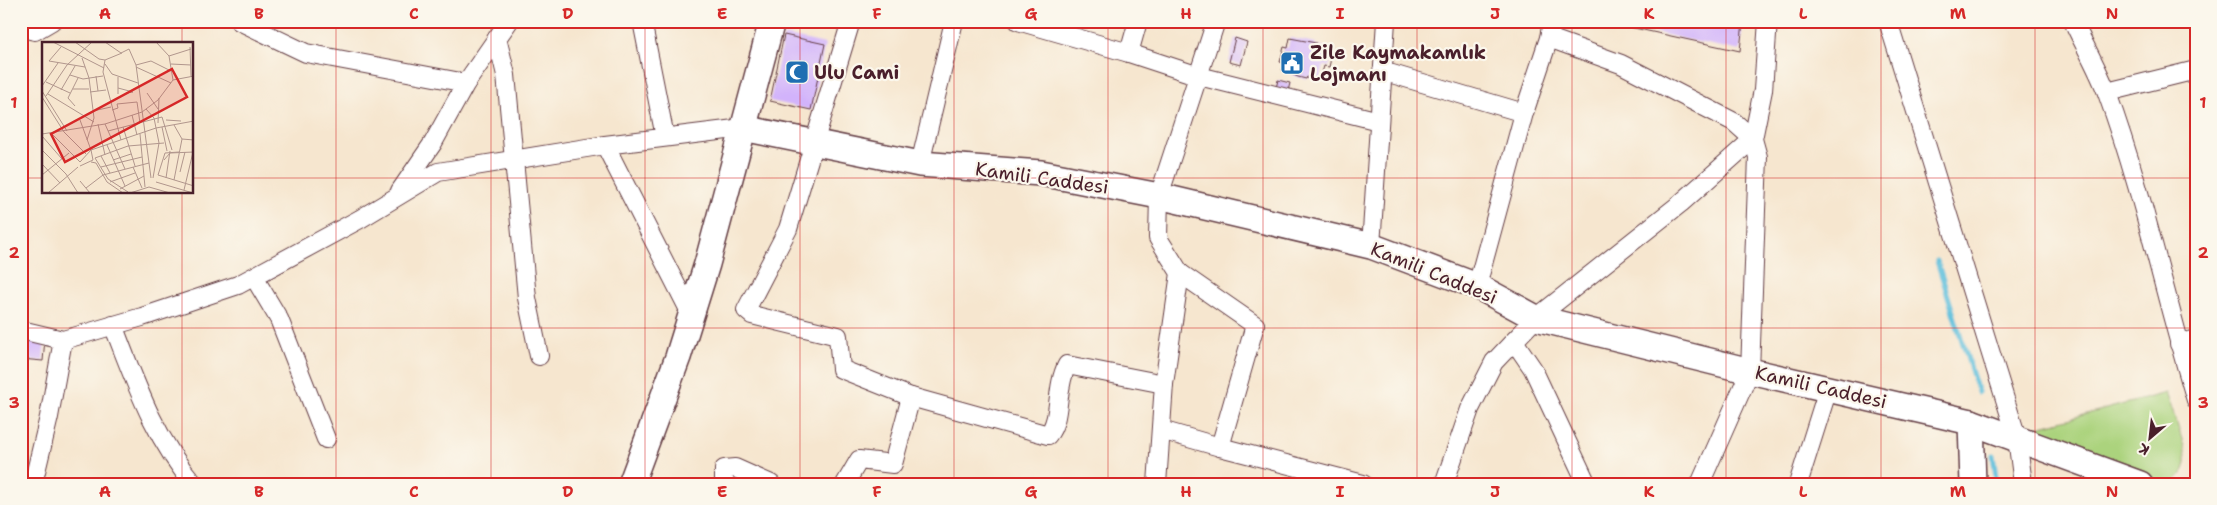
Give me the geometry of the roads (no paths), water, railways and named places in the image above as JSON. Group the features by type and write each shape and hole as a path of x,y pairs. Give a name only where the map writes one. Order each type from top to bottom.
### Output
{"street":[{"path":"21,28 35,31 52,21"},
{"path":"239,21 306,53 466,83"},
{"path":"642,21 665,137"},
{"path":"630,484 678,358 692,314 772,21"},
{"path":"851,21 788,229 746,310 752,314 838,336 841,369 911,397 1048,435 1054,427 1060,378 1067,365 1164,384"},
{"path":"920,164 954,21"},
{"path":"1018,21 1129,53 1199,76 1379,121"},
{"path":"1129,53 1138,21"},
{"path":"1216,21 1159,196 1158,238 1180,273 1255,325 1220,448"},
{"path":"1371,246 1386,21"},
{"path":"1700,484 1750,371 1758,157 1753,139 1763,90 1768,21"},
{"path":"1888,21 2017,438 2023,484"},
{"path":"2073,21 2107,92 2149,228 2179,344 2196,400"},
{"path":"396,197 433,143 466,83 503,27"},
{"path":"503,27 527,298 539,356"},
{"path":"1477,286 1524,113 1551,30 1734,122 1753,139"},
{"path":"2107,92 2196,70"},
{"path":"1382,71 1524,113"},
{"path":"21,330 63,340 238,285 438,172 605,145 743,128"},
{"name":"Kamili Caddesi","path":"743,128 920,164 1041,173 1159,196 1371,246 1477,286 1536,318 1750,371 1971,422 2140,484"},
{"path":"1444,484 1470,409 1494,362 1536,318 1681,203 1753,139"},
{"path":"605,145 692,314"},
{"path":"1157,484 1164,384 1180,273"},
{"path":"254,277 279,319 326,439"},
{"path":"113,325 150,419 184,472 194,484"},
{"path":"2179,344 2196,339"},
{"path":"33,484 49,417 63,340"},
{"path":"1514,341 1533,369 1587,484"},
{"path":"1798,484 1828,389"},
{"path":"845,484 859,460 893,464 911,397"},
{"path":"1971,422 1973,484"},
{"path":"1161,430 1220,448 1363,484"},
{"path":"726,484 724,469 735,468 771,484"}],"waterway":[{"path":"1937,261 1978,392"},
{"path":"1993,455 1997,484"}],"place":[{"name":"Zile Kaymakamlık Lojmanı","path":"1292,63"},
{"name":"Ulu Cami","path":"797,72"}]}
